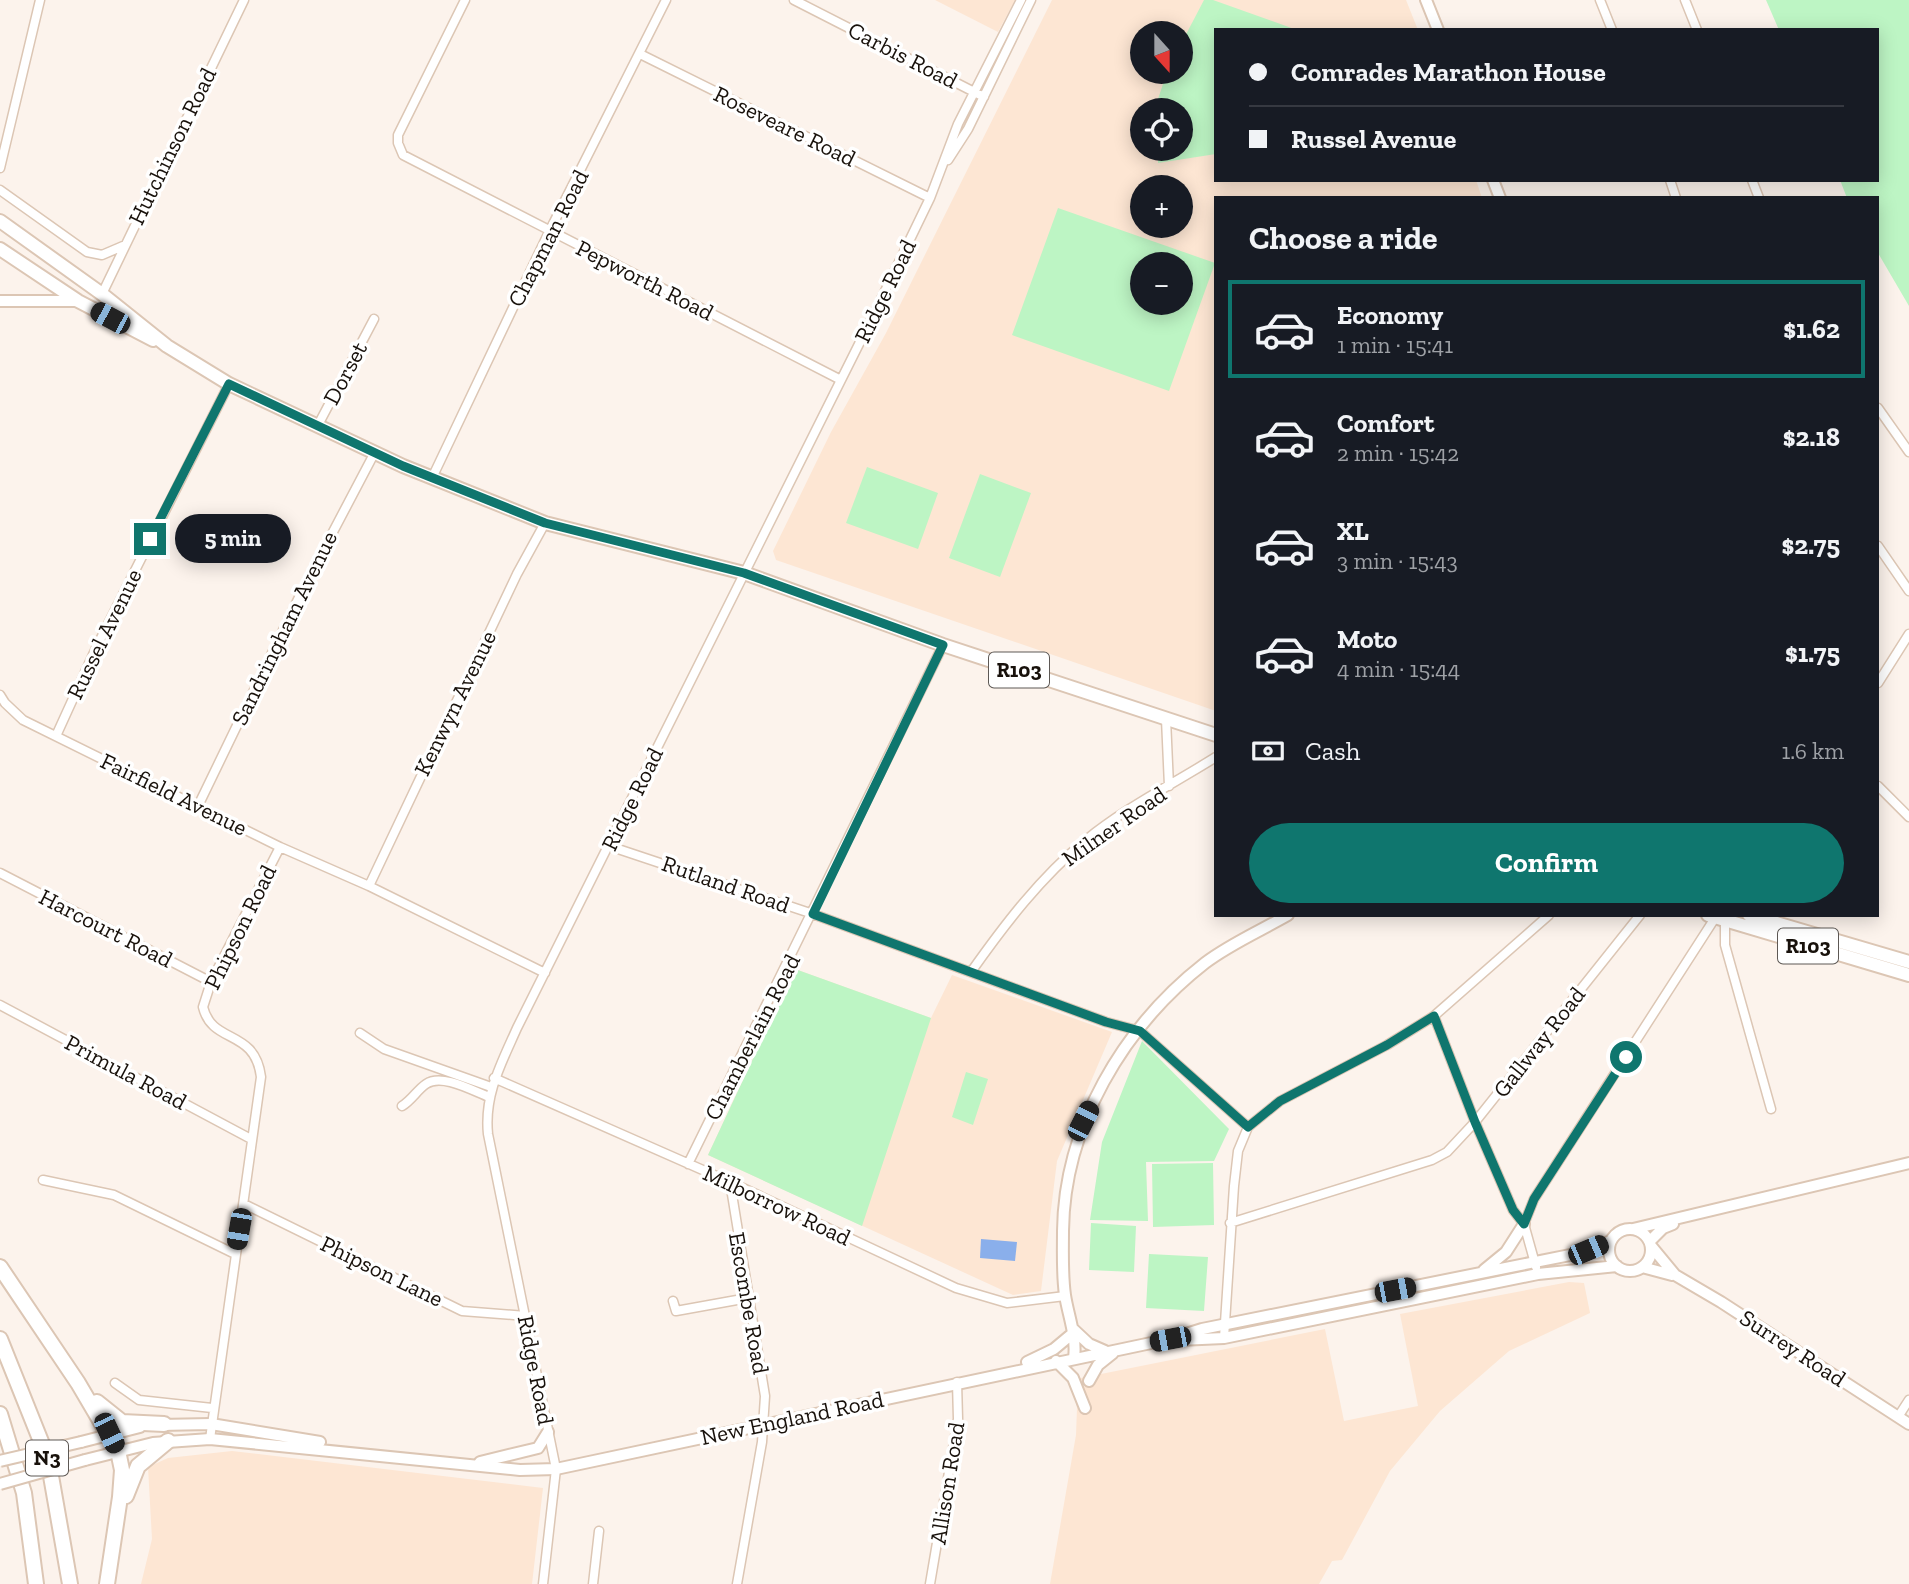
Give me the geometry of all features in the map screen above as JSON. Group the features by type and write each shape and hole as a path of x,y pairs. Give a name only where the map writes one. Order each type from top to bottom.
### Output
{"highway":[{"path":"0,1267 78,1383 118,1451 122,1480 107,1584"},
{"name":"N3","path":"0,1339 48,1460 70,1584"},
{"path":"78,1383 117,1420 164,1424"},
{"name":"N3","path":"0,1415 24,1493 36,1584"},
{"path":"117,1528 129,1484 138,1466 168,1441"}],"main road":[{"name":"R103","path":"0,221 102,294 167,346 229,384 432,478 545,523 744,573 943,645 1214,734"},
{"name":"R103","path":"0,249 78,301 141,336 167,346"},
{"name":"R103","path":"1756,917 1909,962"},
{"name":"R103","path":"1716,918 1909,975"}],"street":[{"path":"0,168 40,0"},
{"name":"Hutchinson Road","path":"102,294 244,0"},
{"name":"Pepworth Road","path":"465,0 398,135 400,150 413,160 549,232 841,380"},
{"name":"Chapman Road","path":"432,478 549,232 666,0"},
{"name":"Carbis Road","path":"794,0 984,97"},
{"name":"Ridge Road","path":"946,162 958,124 1021,0"},
{"name":"Ridge Road","path":"543,1584 556,1469 488,1134 486,1114 493,1082 841,380 946,162 984,97 1031,0"},
{"path":"1426,0 1437,28"},
{"path":"1600,0 1611,28"},
{"path":"1685,0 1696,28"},
{"name":"Roseveare Road","path":"640,54 930,198"},
{"path":"0,190 88,252 102,255 123,246"},
{"path":"0,301 78,301"},
{"name":"Dorset","path":"317,427 374,319"},
{"name":"Russel Avenue","path":"56,736 97,646 229,384"},
{"path":"1879,409 1909,452"},
{"name":"Sandringham Avenue","path":"198,806 315,564 375,452"},
{"name":"Kenwyn Avenue","path":"369,886 517,574 545,523"},
{"path":"1879,547 1909,591"},
{"path":"1879,681 1909,634"},
{"name":"Chamberlain Road","path":"688,1164 943,645"},
{"name":"Fairfield Avenue","path":"0,695 23,720 280,847 369,886 545,973"},
{"path":"1166,719 1169,786"},
{"name":"Milner Road","path":"971,972 1007,920 1060,862 1088,838 1214,758"},
{"path":"1879,787 1909,817"},
{"name":"Rutland Road","path":"609,845 813,914 1106,1022 1140,1031 1248,1127"},
{"name":"Phipson Road","path":"210,1438 212,1408 261,1077 260,1065 251,1048 214,1026 207,1019 203,1007 211,982 280,847"},
{"name":"Harcourt Road","path":"0,873 211,982"},
{"path":"1078,1354 1065,1296 1063,1216 1074,1146 1098,1092 1140,1031 1172,993 1205,963 1285,917"},
{"path":"1224,1338 1230,1223 1238,1151 1248,1127 1280,1101 1387,1045 1434,1016 1547,917"},
{"name":"Gallway Road","path":"1230,1223 1432,1160 1452,1149 1638,917"},
{"path":"1716,918 1771,1108"},
{"path":"1482,1272 1506,1252 1524,1224 1534,1199 1716,918"},
{"name":"Primula Road","path":"0,1005 251,1139"},
{"path":"1434,1016 1513,1210 1524,1224 1538,1274"},
{"name":"Milborrow Road","path":"360,1032 384,1049 493,1082 688,1164 956,1287 1007,1303 1065,1296"},
{"path":"402,1106 414,1099 425,1084 441,1079 489,1097"},
{"path":"1691,1215 1663,1228 1650,1243 1649,1258 1642,1267 1626,1270 1617,1266 1610,1257 1611,1241 1622,1230 1909,1163"},
{"path":"43,1180 114,1195 235,1254"},
{"name":"Escombe Road","path":"730,1182 765,1396 764,1423 737,1584"},
{"name":"Phipson Lane","path":"244,1204 465,1312 526,1316"},
{"path":"1633,1229 1650,1243"},
{"name":"New England Road","path":"0,1484 118,1451 168,1441 210,1438 520,1470 556,1469 1056,1361 1078,1354 1121,1349 1535,1260 1575,1254 1611,1241"},
{"name":"Surrey Road","path":"1650,1243 1675,1275"},
{"name":"New England Road","path":"1170,1339 1224,1338 1538,1274 1617,1266"},
{"name":"Surrey Road","path":"1642,1267 1675,1275 1721,1302 1909,1424"},
{"path":"673,1301 676,1311 748,1298"},
{"path":"1071,1330 1106,1351"},
{"path":"1002,1372 1046,1354 1071,1330"},
{"path":"1089,1381 1098,1365 1121,1349"},
{"path":"1056,1361 1073,1378 1085,1408"},
{"name":"Allison Road","path":"930,1584 958,1419 957,1382"},
{"path":"115,1383 139,1400 212,1408"},
{"path":"1898,1417 1909,1399"},
{"name":"New England Road","path":"0,1461 109,1433 164,1424 211,1424 412,1458"},
{"path":"467,1465 531,1451 546,1438 548,1432"},
{"path":"288,1436 299,1441 300,1447"},
{"path":"593,1584 599,1531"}],"shaded area":[{"path":"935,0 1015,0 998,32"},
{"path":"1052,0 1406,0 1417,28 1214,28 1214,182 1477,182 1481,196 1214,196 1214,710 776,560 773,551 831,432 886,333"},
{"path":"795,969 931,1018 952,975 1112,1032 1057,1161 1041,1291 1013,1295 708,1155"},
{"path":"1569,1282 1584,1283 1590,1313 1509,1351 1440,1411 1390,1471 1342,1560 1332,1561 1319,1584 1050,1584 1076,1435 1077,1408 1071,1380 1325,1329 1344,1421 1418,1406 1400,1314"},
{"path":"232,1451 543,1488 532,1584 141,1584 152,1539 148,1467 168,1458"}],"green space":[{"path":"1204,0 1213,0 1291,28 1214,28 1214,154 1193,158 1193,98 1158,98 1163,84 1194,84 1193,21"},
{"path":"1766,0 1909,0 1909,306 1879,255 1879,196 1846,196 1841,182 1879,182 1879,28 1778,28"},
{"path":"1058,208 1130,233 1130,238 1144,238 1184,252 1130,252 1130,315 1193,315 1193,255 1214,263 1169,391 1012,335"},
{"path":"867,467 938,493 918,549 846,523"},
{"path":"980,474 1031,493 1000,577 949,558"},
{"path":"795,969 931,1018 862,1226 708,1155"},
{"path":"1142,1041 1229,1129 1214,1161 1146,1162 1148,1221 1090,1220 1102,1142"},
{"path":"966,1072 988,1079 973,1125 952,1117"},
{"path":"1213,1163 1214,1225 1153,1227 1152,1164"},
{"path":"1091,1223 1136,1226 1134,1272 1089,1270"},
{"path":"1149,1254 1208,1257 1204,1311 1146,1308"}],"water":[{"path":"981,1239 1017,1242 1015,1261 980,1258"}],"route":[{"path":"150,539 229,384 403,466 545,523 744,573 943,645 813,914 1106,1022 1140,1031 1248,1127 1258,1115 1280,1101 1387,1045 1434,1016 1513,1210 1524,1224 1534,1199 1626,1057"}]}
